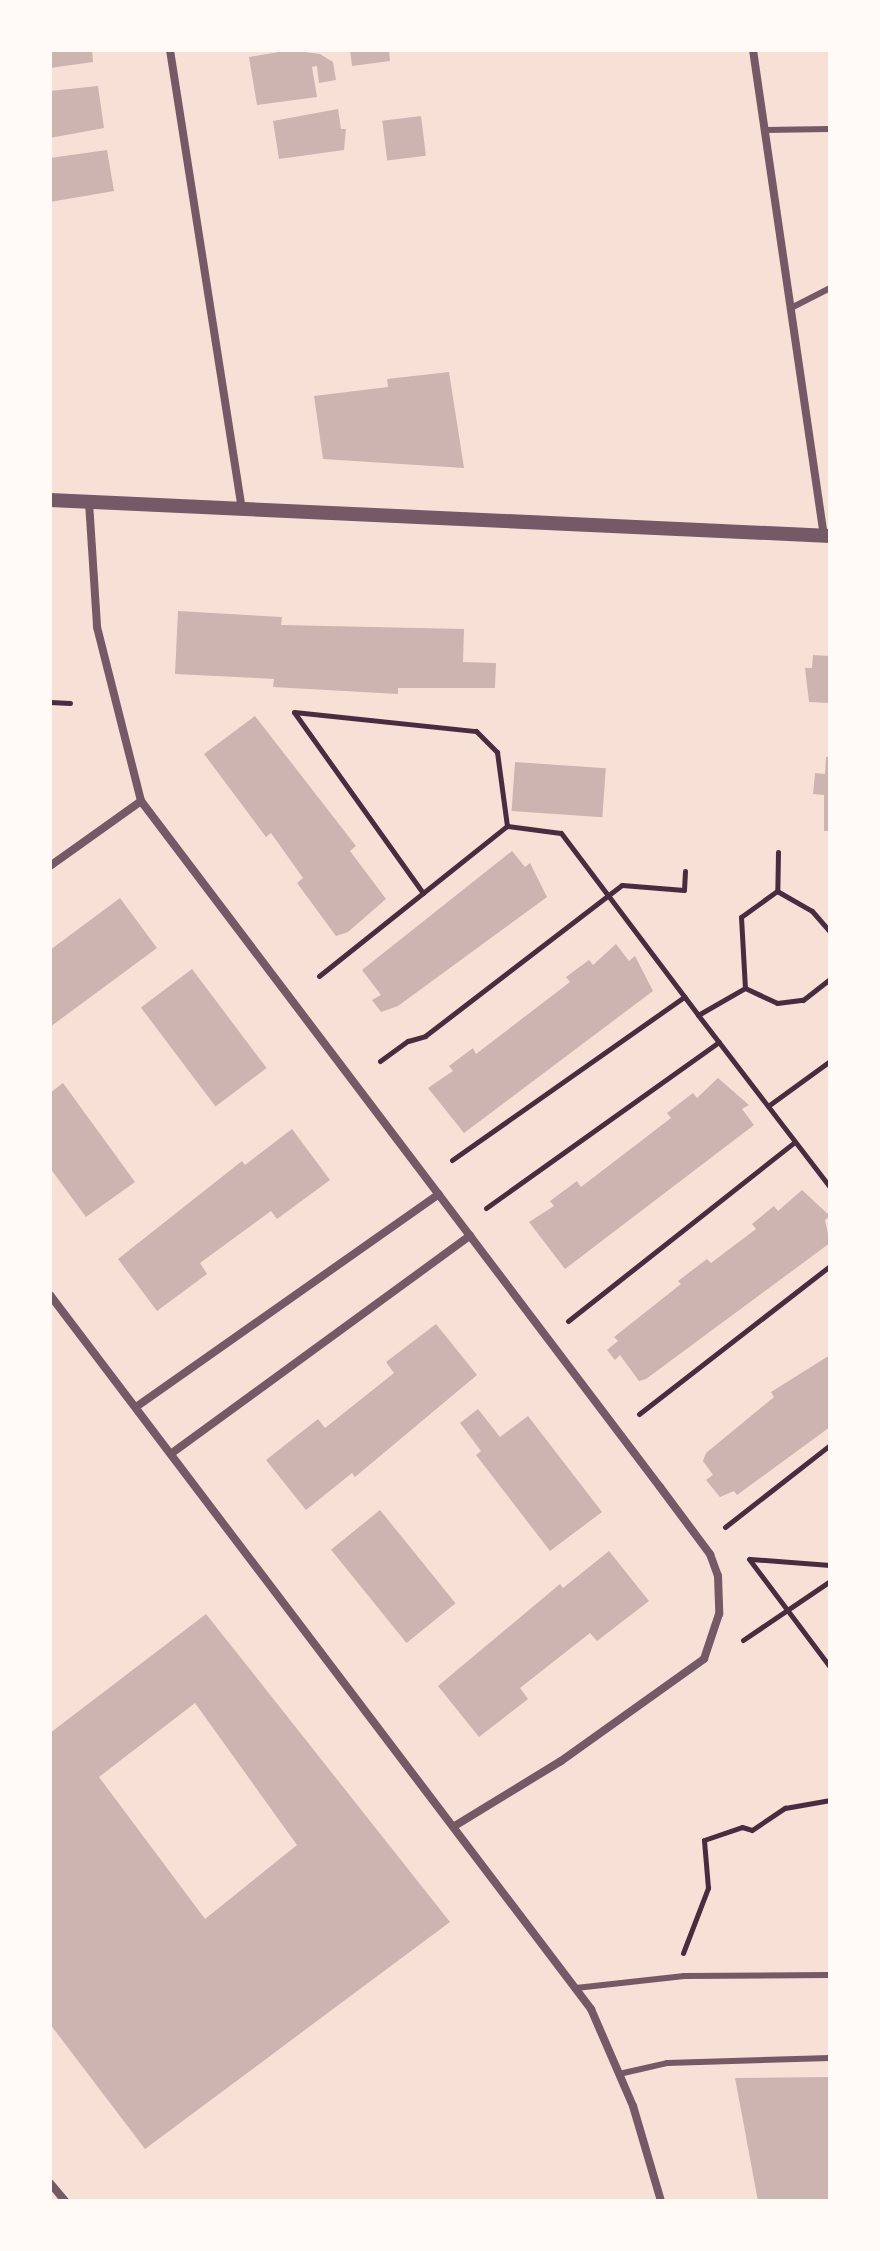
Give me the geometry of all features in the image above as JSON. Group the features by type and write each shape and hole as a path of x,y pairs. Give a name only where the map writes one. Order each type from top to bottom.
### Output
{"street":[{"path":"170,50 242,511"},
{"path":"50,500 827,536 753,50"},
{"path":"89,502 97,627 141,801 710,1554 718,1576 719,1614 704,1659 561,1761 456,1825"},
{"path":"50,866 141,801"},
{"path":"136,1407 439,1194"},
{"path":"172,1453 470,1236"},
{"path":"51,1297 456,1825 591,2009 619,2074 661,2201"},
{"path":"50,2183 65,2201"}],"lane":[{"path":"764,130 830,129"},
{"path":"791,308 830,288"},
{"path":"576,1988 684,1976 830,1975"},
{"path":"619,2074 667,2063 830,2058"}],"path":[{"path":"50,702 70,703"},
{"path":"423,893 294,712 476,731 497,752 507,826"},
{"path":"319,976 507,826 561,833 830,1187"},
{"path":"777,891 778,852"},
{"path":"380,1061 408,1041 425,1036 622,885 684,890 685,871"},
{"path":"777,891 830,932"},
{"path":"745,988 741,917 777,891"},
{"path":"824,925 830,920"},
{"path":"745,988 777,1003 803,1000 830,979"},
{"path":"698,1015 745,988"},
{"path":"452,1160 684,997"},
{"path":"486,1208 719,1042"},
{"path":"768,1106 830,1061"},
{"path":"568,1321 795,1142"},
{"path":"639,1414 830,1266"},
{"path":"725,1527 830,1445"},
{"path":"830,1565 749,1559 830,1667"},
{"path":"743,1640 830,1581"},
{"path":"677,1960 690,1945 708,1888 704,1840 742,1827 752,1830 785,1808 830,1800"}],"building":[{"path":"50,50 92,50 93,62 50,68"},
{"path":"290,50 320,54 333,62 336,80 319,83 317,66 312,67 317,97 257,105 249,57"},
{"path":"350,50 389,50 390,61 352,66"},
{"path":"98,86 104,128 50,138 50,91"},
{"path":"338,109 341,129 346,129 344,150 279,159 273,121"},
{"path":"421,116 426,156 387,160 382,121"},
{"path":"107,150 114,191 50,202 50,158"},
{"path":"449,372 464,468 323,459 314,396 388,387 387,379"},
{"path":"178,611 282,617 281,625 464,629 463,662 496,663 495,688 398,688 398,694 273,687 274,679 175,674"},
{"path":"813,655 830,656 830,703 809,702 805,668 812,668"},
{"path":"255,716 356,846 350,851 386,899 348,932 336,936 297,883 303,878 271,833 266,837 204,754"},
{"path":"826,757 830,757 830,831 824,831 824,795 813,794 815,773 825,774"},
{"path":"515,762 606,768 602,817 512,811"},
{"path":"512,851 525,867 530,863 547,897 398,1006 381,1012 372,1000 381,995 362,970"},
{"path":"120,898 157,948 50,1027 50,950"},
{"path":"616,944 629,961 635,956 653,991 464,1133 428,1088 453,1071 449,1066 473,1048 476,1054 570,982 566,977 589,960 593,965"},
{"path":"192,969 267,1068 216,1107 141,1008"},
{"path":"718,1078 749,1105 742,1109 754,1125 565,1269 529,1222 554,1206 550,1201 577,1181 581,1187 671,1118 667,1113 693,1093 697,1098"},
{"path":"63,1083 135,1182 86,1217 50,1168 50,1093"},
{"path":"292,1129 330,1180 277,1219 271,1211 200,1263 207,1274 157,1311 118,1259 242,1161 245,1165"},
{"path":"802,1190 830,1216 825,1220 830,1243 646,1379 639,1381 620,1355 615,1360 607,1350 618,1341 614,1337 681,1284 678,1281 707,1259 711,1263 756,1229 752,1224 774,1206 778,1211"},
{"path":"436,1324 477,1375 355,1477 352,1473 306,1510 266,1460 318,1419 325,1428 394,1373 386,1362"},
{"path":"830,1355 830,1427 737,1495 734,1491 720,1497 706,1480 713,1475 703,1461 706,1453 774,1397 771,1392"},
{"path":"478,1409 500,1437 528,1416 602,1512 550,1551 476,1455 481,1451 460,1423"},
{"path":"380,1510 456,1603 407,1643 331,1550"},
{"path":"609,1551 649,1601 597,1641 590,1633 520,1688 528,1699 479,1737 438,1686 560,1584 563,1588"},
{"path":"206,1614 450,1922 145,2149 50,2024 50,1733","holes":["195,1703 297,1845 205,1919 99,1777"]},
{"path":"830,2077 830,2201 758,2201 735,2078"}]}
